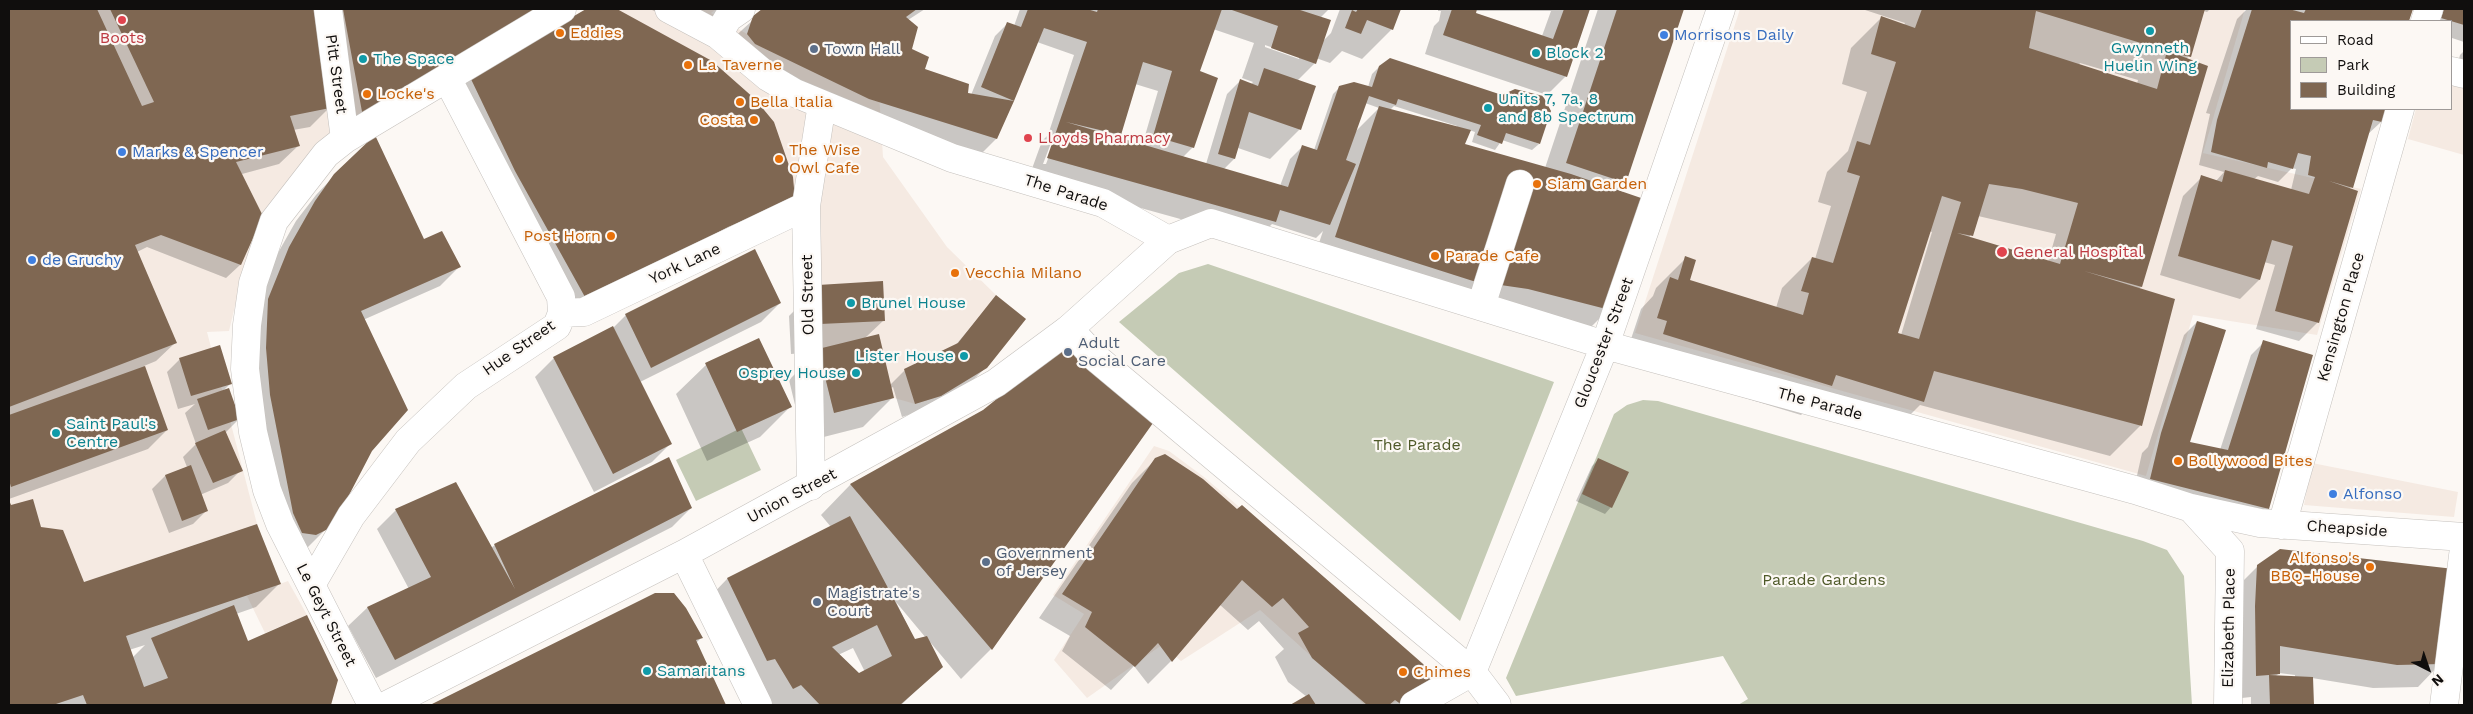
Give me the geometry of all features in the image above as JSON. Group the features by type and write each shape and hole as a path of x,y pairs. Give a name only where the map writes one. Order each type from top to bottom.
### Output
{"main road":[{"name":"Pitt Street","path":"328,9 345,138"},
{"name":"Le Geyt Street","path":"372,705 280,524 267,490 253,432 245,369 247,325 253,283 274,221 326,154 345,138 562,9"},
{"name":"The Parade","path":"669,9 718,35 768,77 795,94 952,158 1103,202 1168,240 1211,223 1605,345 2135,490 2191,508 2230,517"},
{"path":"718,35 728,18 741,9"},
{"name":"Gloucester Street","path":"1472,672 1605,345 1721,9"},
{"name":"Hue Street","path":"310,585 351,516 408,440 466,386 557,326 562,305 447,78"},
{"name":"Old Street","path":"812,486 806,206 822,104"},
{"name":"Kensington Place","path":"2271,524 2400,110"},
{"path":"1481,306 1520,184"},
{"name":"York Lane","path":"562,305 584,312 806,206"},
{"name":"Union Street","path":"387,705 684,554 812,486 996,383 1069,329 1168,240"},
{"path":"1069,329 1096,358 1472,672 1498,705"},
{"name":"Elizabeth Place","path":"2191,508 2230,551 2228,705"},
{"name":"Cheapside","path":"2230,517 2271,524 2464,537"},
{"name":"Elizabeth Place","path":"2230,551 2271,524"},
{"path":"2444,705 2464,548"},
{"path":"684,554 758,705"},
{"path":"1414,705 1472,672"}],"shaded area":[{"path":"9,9 537,9 268,211 246,260 229,331 207,332 257,524 84,582 9,614"},
{"path":"588,9 716,9 711,13 747,34 755,44 879,92 883,157 947,247 996,295 1026,319 987,368 941,396 915,404 894,398 834,413 818,349 817,199 585,297 470,77"},
{"name":"General Hospital","path":"1740,9 2245,9 2203,153 2361,189 2317,335 2193,315 2146,476 1635,333"},
{"path":"2453,84 2464,88 2464,155 2408,139 2416,110 2453,110"},
{"path":"1154,446 1169,451 1204,477 1439,677 1390,705 1365,705 1260,610 1181,661 1162,645 1087,698 1054,660 1084,614 1053,595"},
{"path":"2312,463 2458,492 2454,517 2304,505"},
{"path":"288,581 307,615 265,633 247,596"}],"green space":[{"name":"The Parade","path":"1208,264 1554,382 1460,621 1119,322 1179,273"},
{"name":"Parade Gardens","path":"1643,400 1658,401 2143,541 2167,550 2184,576 2192,705 1738,705 1748,699 1723,656 1516,696 1506,678 1614,414 1627,405"},
{"path":"741,428 761,470 696,501 676,460"}],"building":[{"path":"9,9 97,9 142,106 154,102 110,9 318,9 330,108 290,116 300,146 236,162 263,216 241,265 161,235 135,245 177,343 9,407"},
{"path":"343,9 537,9 363,117"},
{"path":"586,9 617,9 712,61 755,99 774,122 793,177 795,199 728,227 682,252 585,297 515,171 470,77"},
{"path":"762,9 917,9 906,17 918,27 912,49 929,57 925,69 969,84 968,93 1014,101 997,139 869,99 755,44 747,34 753,16"},
{"path":"1028,9 1087,9 1097,12 1098,9 1222,9 1200,71 1218,78 1194,148 1153,136 1172,71 1143,62 1121,135 1066,122 1288,187 1302,145 1317,150 1339,86 1354,82 1372,87 1379,66 1390,58 1502,95 1515,89 1543,96 1551,111 1540,144 1506,133 1502,144 1477,135 1481,125 1398,99 1396,105 1369,96 1346,160 1356,164 1330,225 1280,210 1276,222 1047,158 1087,42 1044,28 1014,101 981,87 1007,22 1021,27"},
{"path":"1229,9 1297,9 1331,20 1316,64 1271,48 1278,26"},
{"path":"1358,9 1401,9 1393,30 1367,20 1361,34 1345,28 1352,10 1356,12"},
{"name":"Block 2","path":"1452,9 1477,9 1476,13 1553,39 1564,9 1590,9 1567,77 1443,35"},
{"path":"1617,9 1684,9 1626,183 1566,163"},
{"path":"1922,9 2205,9 2191,57 2173,53 2208,66 2142,287 2084,271 2175,299 2142,426 1934,371 1924,402 1836,375 1832,386 1663,334 1667,321 1657,318 1670,277 1678,280 1685,256 1696,260 1690,280 1803,315 1809,293 1801,291 1812,257 1833,263 1860,176 1847,172 1857,141 1870,145 1896,62 1871,54 1881,16 1915,28","holes":["2036,11 2167,51 2157,89 2029,48","1989,184 2022,189 2078,203 2060,264 1957,233 1973,236","1942,196 1961,202 1919,339 1898,333"]},
{"path":"2252,9 2289,9 2304,13 2306,9 2413,9 2409,20 2290,20 2290,110 2386,110 2382,122 2373,120 2353,188 2329,181 2358,191 2319,323 2275,311 2293,246 2272,240 2260,280 2178,256 2201,175 2222,182 2225,170 2309,194 2315,177 2308,175 2311,156 2298,153 2293,169 2268,162 2267,168 2211,152 2217,120"},
{"path":"2444,9 2464,9 2464,25 2453,22 2453,20 2441,18"},
{"path":"1264,68 1316,86 1301,130 1249,112 1235,159 1218,154 1240,79 1258,86"},
{"path":"1379,106 1471,130 1465,144 1571,174 1644,199 1610,310 1528,289 1473,281 1335,237"},
{"path":"375,135 424,239 442,231 461,267 361,311 408,410 372,451 336,520 328,529 316,535 302,533 293,513 270,395 266,348 268,299 289,247 315,201 334,174"},
{"path":"755,249 781,303 651,368 625,314"},
{"name":"Brunel House","path":"883,281 885,321 820,324 818,285"},
{"name":"Lister House","path":"996,295 1026,319 987,368 941,396 915,404 904,369 958,343"},
{"path":"2197,321 2226,330 2190,442 2228,450 2263,340 2313,355 2269,509 2150,479 2161,433"},
{"path":"613,326 672,444 613,474 553,357"},
{"name":"Osprey House","path":"879,334 894,398 834,413 818,349"},
{"path":"759,338 792,407 737,432 705,363"},
{"name":"Government of Jersey","path":"1069,341 1153,423 992,650 850,484 983,410"},
{"path":"220,345 232,384 191,396 179,358"},
{"name":"Saint Paul's Centre","path":"145,366 168,430 11,487 9,480 9,415"},
{"path":"229,388 240,419 208,430 197,399"},
{"path":"225,430 243,471 213,483 195,443"},
{"path":"1165,454 1203,479 1237,509 1242,505 1439,678 1402,705 1395,700 1389,705 1367,705 1312,658 1298,633 1309,627 1283,598 1272,607 1242,580 1172,662 1158,643 1135,667 1085,627 1092,612 1062,594 1155,458"},
{"path":"669,457 692,508 395,660 367,607 431,577 395,509 456,482 515,589 494,544"},
{"path":"1598,458 1629,472 1612,508 1582,494"},
{"path":"191,465 208,511 182,521 165,475"},
{"path":"33,499 41,527 63,530 84,582 257,524 281,584 126,636 144,687 168,678 151,638 234,605 248,641 307,615 338,680 331,705 87,705 83,695 53,705 9,705 9,500 11,505"},
{"name":"Magistrate's Court","path":"850,516 915,639 927,636 943,667 900,705 820,705 801,685 793,689 775,659 767,661 727,578","holes":["877,625 892,656 859,673 832,647"]},
{"path":"2280,549 2454,569 2442,664 2397,665 2280,646 2280,674 2256,676 2255,606 2257,565"},
{"path":"655,593 674,593 686,608 703,638 696,640 726,705 430,705"},
{"path":"2269,675 2313,677 2314,705 2270,705"},
{"path":"1309,694 1316,705 1290,705"}],"place":[{"name":"Boots","path":"122,20"},
{"name":"Gwynneth Huelin Wing","path":"2150,31"},
{"name":"Eddies","path":"560,33"},
{"name":"Morrisons Daily","path":"1664,35"},
{"name":"Town Hall","path":"814,49"},
{"name":"Block 2","path":"1536,53"},
{"name":"The Space","path":"363,59"},
{"name":"La Taverne","path":"688,65"},
{"name":"Locke's","path":"367,94"},
{"name":"Bella Italia","path":"740,102"},
{"name":"Units 7, 7a, 8 and 8b Spectrum","path":"1488,108"},
{"name":"Costa","path":"754,120"},
{"name":"Lloyds Pharmacy","path":"1028,138"},
{"name":"Marks & Spencer","path":"122,152"},
{"name":"The Wise Owl Cafe","path":"779,159"},
{"name":"Siam Garden","path":"1537,184"},
{"name":"Post Horn","path":"611,236"},
{"name":"General Hospital","path":"2002,252"},
{"name":"Parade Cafe","path":"1435,256"},
{"name":"de Gruchy","path":"32,260"},
{"name":"Vecchia Milano","path":"955,273"},
{"name":"Brunel House","path":"851,303"},
{"name":"Adult Social Care","path":"1068,352"},
{"name":"Lister House","path":"964,356"},
{"name":"Osprey House","path":"856,373"},
{"name":"Saint Paul's Centre","path":"56,433"},
{"name":"Bollywood Bites","path":"2178,461"},
{"name":"Alfonso","path":"2333,494"},
{"name":"Government of Jersey","path":"986,562"},
{"name":"Alfonso's BBQ-House","path":"2370,567"},
{"name":"Magistrate's Court","path":"817,602"},
{"name":"Samaritans","path":"647,671"},
{"name":"Chimes","path":"1403,672"}]}
